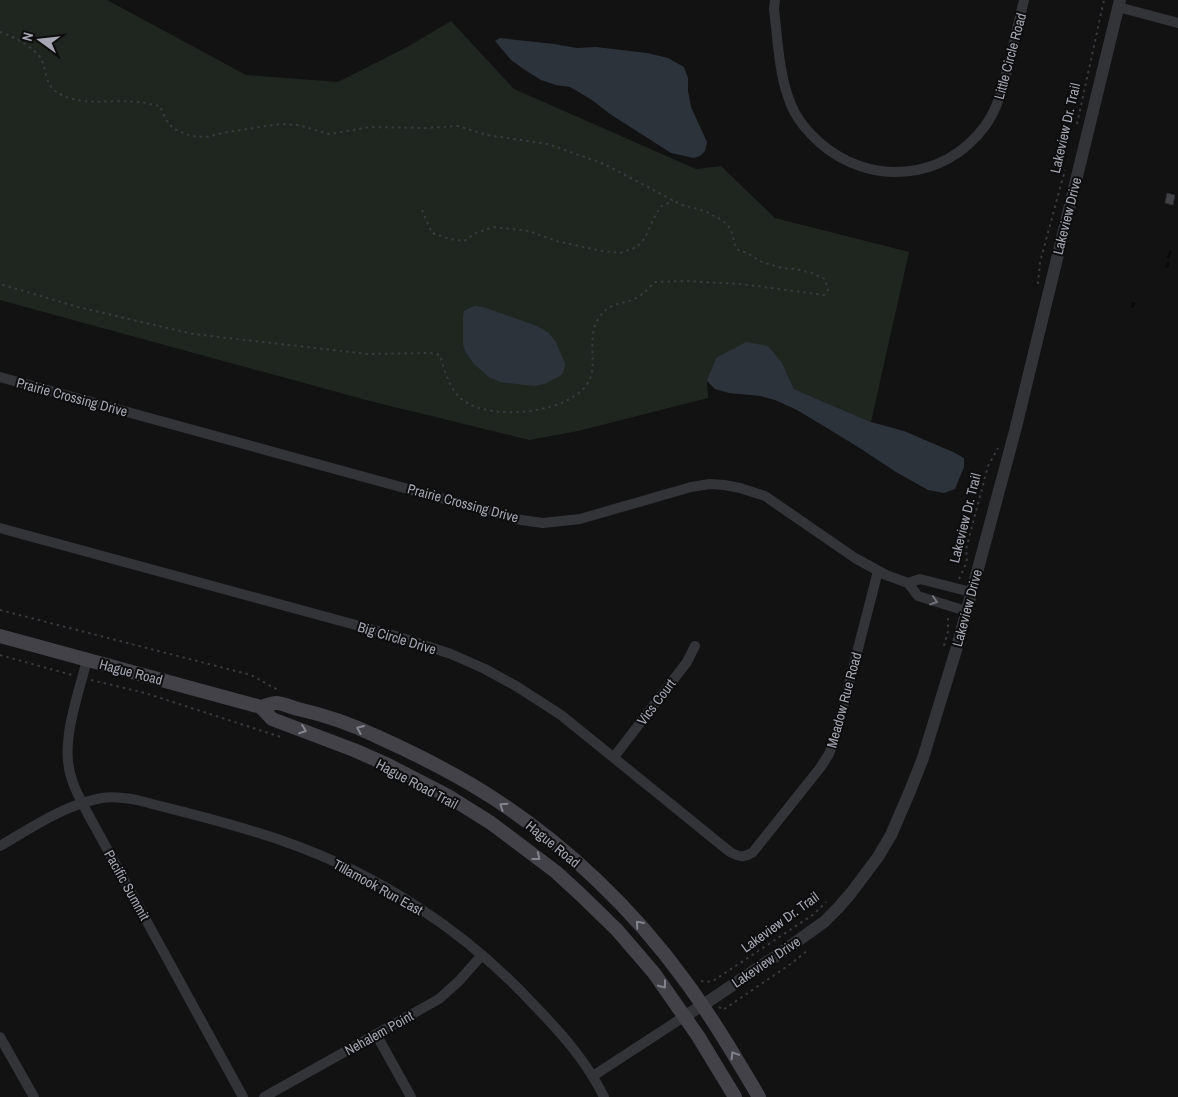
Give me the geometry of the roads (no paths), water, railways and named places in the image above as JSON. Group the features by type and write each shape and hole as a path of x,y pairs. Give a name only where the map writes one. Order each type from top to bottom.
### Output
{"main road":[{"name":"Hague Road","path":"0,636 261,707 276,703 327,716 392,743 493,798 560,848 628,912 668,958 703,1005 759,1097"},
{"name":"Hague Road","path":"261,707 272,719 354,750 417,779 448,796 491,823 556,872 600,913 654,973 698,1036 735,1097"}],"street":[{"name":"Little Circle Road","path":"775,0 774,9 785,86 794,112 800,122 822,145 840,158 869,169 901,172 927,168 951,157 975,139 985,126 1000,97 1024,0"},
{"path":"1119,4 1178,23"},
{"name":"Lakeview Drive","path":"593,1076 703,1005 824,922 851,893 878,857 891,835 923,758 966,611 1015,431 1119,4"},
{"name":"Prairie Crossing Drive","path":"0,377 521,520 543,522 580,519 700,485 724,485 740,488 765,496 836,546 878,571 908,583 918,596 966,611"},
{"name":"Big Circle Drive","path":"0,528 396,636 451,654 485,669 561,715 730,852 740,856"},
{"name":"Meadow Rue Road","path":"740,856 748,856 753,852 829,754 835,738 878,571"},
{"name":"Prairie Crossing Drive","path":"908,583 920,579 971,592"},
{"name":"Vics Court","path":"614,757 687,662 695,646"},
{"name":"Pacific Summit","path":"88,660 69,727 67,742 68,768 72,781 243,1097"},
{"name":"Tillamook Run East","path":"0,846 66,808 101,798 126,798 284,841 387,888 423,910 455,933 521,990 559,1031 593,1076 604,1097"},
{"name":"Nehalem Point","path":"264,1097 429,1005 444,995 459,981 482,955"},
{"path":"376,1034 411,1097"},
{"path":"0,1036 34,1097"}]}
